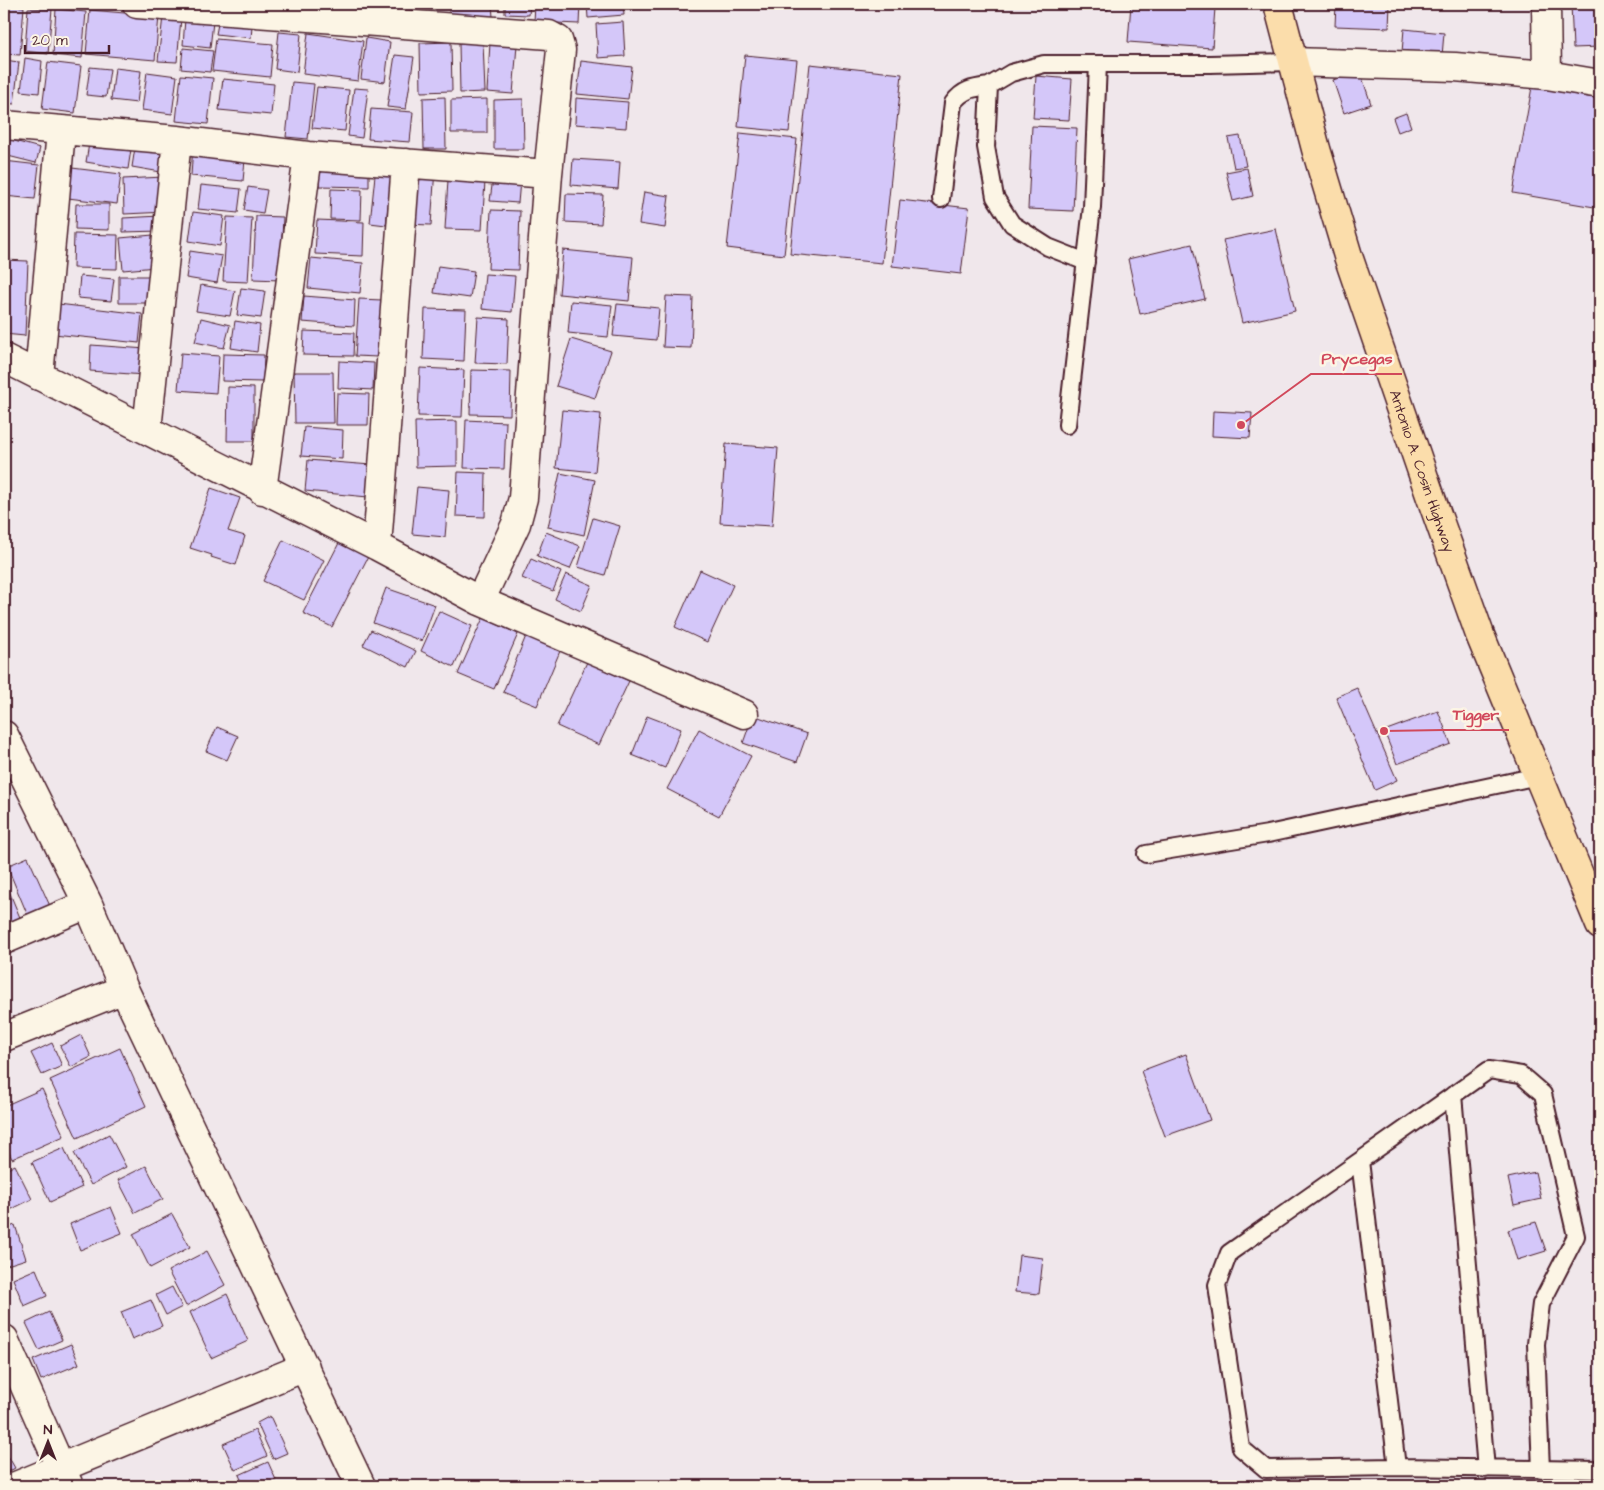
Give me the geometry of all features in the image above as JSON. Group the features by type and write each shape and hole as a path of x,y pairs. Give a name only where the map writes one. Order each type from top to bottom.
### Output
{"highway":[{"name":"Antonio A. Cosin Highway","path":"1278,4 1292,62 1348,256 1381,354 1480,635 1600,925"}],"street":[{"path":"137,4 549,34 558,40 561,50 548,174 523,498 516,524 480,601"},
{"path":"1546,4 1547,76"},
{"path":"1292,62 1455,67 1547,76 1600,84"},
{"path":"4,126 177,140 308,156 548,174"},
{"path":"39,376 61,131"},
{"path":"147,430 177,140"},
{"path":"262,490 308,156"},
{"path":"377,546 406,163"},
{"path":"4,358 262,490 377,546 480,601 744,714"},
{"path":"4,735 88,904 124,989 361,1486"},
{"path":"4,940 88,904"},
{"path":"4,1037 124,989"},
{"path":"4,1339 65,1478"},
{"path":"16,1486 65,1478 305,1367"}],"lane":[{"path":"941,199 953,103 967,89 990,86 1011,73 1044,64 1292,62"},
{"path":"1067,425 1092,207 1098,64"},
{"path":"990,86 986,147 995,197 1012,224 1048,247 1086,262"},
{"path":"1146,854 1268,834 1538,776"},
{"path":"1541,1470 1536,1344 1541,1304 1576,1236 1543,1094 1521,1075 1489,1070 1229,1253 1217,1285 1241,1448 1266,1469 1397,1467 1541,1470 1600,1470"},
{"path":"1453,1095 1486,1469"},
{"path":"1360,1161 1397,1467"}],"building":[{"path":"373,4 427,4 427,9 373,8"},
{"path":"449,4 492,4 493,17 449,18"},
{"path":"505,4 530,4 529,15 505,14"},
{"path":"535,4 580,4 579,24 534,22"},
{"path":"587,4 623,4 624,15 588,18"},
{"path":"1088,4 1109,4 1108,10 1088,8"},
{"path":"1131,4 1215,8 1212,48 1128,42"},
{"path":"1336,4 1390,4 1389,28 1335,26"},
{"path":"1571,4 1600,4 1600,47 1573,48"},
{"path":"4,5 24,7 20,55 4,54"},
{"path":"28,8 52,9 48,54 25,51"},
{"path":"56,9 86,12 82,58 53,55"},
{"path":"90,10 159,16 155,60 86,54"},
{"path":"163,16 181,18 177,62 158,61"},
{"path":"185,19 213,22 210,48 183,45"},
{"path":"623,22 625,56 598,58 596,24"},
{"path":"218,24 252,27 251,38 216,34"},
{"path":"1404,29 1444,33 1442,56 1402,52"},
{"path":"279,32 301,34 297,72 275,69"},
{"path":"308,33 363,41 358,81 303,74"},
{"path":"366,38 390,42 385,82 361,79"},
{"path":"216,39 273,44 270,77 212,71"},
{"path":"451,42 452,91 421,92 420,43"},
{"path":"483,42 485,92 460,93 459,43"},
{"path":"490,43 517,45 513,94 487,92"},
{"path":"183,48 213,51 210,72 181,69"},
{"path":"395,55 414,57 406,109 387,107"},
{"path":"745,55 797,60 789,132 738,127"},
{"path":"25,58 42,61 39,93 21,91"},
{"path":"4,60 19,62 14,104 4,103"},
{"path":"581,61 632,67 628,99 577,94"},
{"path":"48,62 81,66 75,113 42,109"},
{"path":"810,64 902,74 882,263 790,254"},
{"path":"90,67 110,69 106,97 86,95"},
{"path":"115,68 141,71 137,103 111,100"},
{"path":"1360,71 1371,104 1344,113 1333,80"},
{"path":"147,72 177,76 172,114 142,110"},
{"path":"181,75 213,78 208,124 176,121"},
{"path":"1036,76 1072,79 1069,120 1033,118"},
{"path":"223,79 274,84 271,115 219,110"},
{"path":"292,82 314,84 308,139 286,137"},
{"path":"317,87 349,90 345,131 312,128"},
{"path":"1532,87 1600,99 1600,208 1513,193"},
{"path":"354,88 368,89 362,138 348,136"},
{"path":"445,97 446,149 424,149 423,98"},
{"path":"576,98 628,102 626,128 575,124"},
{"path":"487,99 487,133 451,133 451,100"},
{"path":"523,99 524,149 494,149 494,100"},
{"path":"371,109 413,112 410,142 368,139"},
{"path":"1406,113 1411,127 1398,132 1393,118"},
{"path":"1032,126 1077,128 1073,211 1028,209"},
{"path":"740,133 797,139 784,255 727,248"},
{"path":"1240,136 1246,166 1234,168 1228,138"},
{"path":"90,137 132,143 128,169 86,162"},
{"path":"7,139 40,148 36,163 4,155"},
{"path":"136,141 166,145 161,172 132,167"},
{"path":"193,145 246,149 243,181 191,176"},
{"path":"573,159 620,162 618,189 571,185"},
{"path":"4,161 39,165 35,199 4,196"},
{"path":"320,162 369,162 369,187 319,186"},
{"path":"376,166 392,168 386,225 370,223"},
{"path":"72,168 121,174 117,204 68,198"},
{"path":"409,168 435,169 431,225 405,224"},
{"path":"1247,168 1253,196 1233,201 1226,172"},
{"path":"164,177 166,212 124,214 123,179"},
{"path":"493,178 520,181 518,203 490,201"},
{"path":"448,180 485,181 482,230 445,229"},
{"path":"201,185 241,189 238,213 198,209"},
{"path":"248,187 267,190 263,213 244,210"},
{"path":"331,189 362,190 361,220 330,219"},
{"path":"644,192 669,196 665,228 639,224"},
{"path":"566,194 603,195 601,224 565,222"},
{"path":"900,200 969,208 961,274 892,266"},
{"path":"76,204 109,204 109,230 75,229"},
{"path":"491,210 520,211 518,270 488,269"},
{"path":"193,212 224,216 220,246 189,241"},
{"path":"160,216 161,231 123,232 123,218"},
{"path":"256,216 283,217 280,280 253,279"},
{"path":"227,217 252,218 248,282 223,281"},
{"path":"317,220 364,222 363,256 315,254"},
{"path":"1276,229 1295,311 1242,323 1223,240"},
{"path":"74,234 118,235 117,269 73,268"},
{"path":"153,235 156,267 123,270 120,238"},
{"path":"1192,244 1205,299 1140,314 1128,259"},
{"path":"563,250 633,257 629,301 559,294"},
{"path":"190,251 222,256 217,283 186,278"},
{"path":"311,258 363,263 360,293 308,288"},
{"path":"4,260 28,261 25,336 4,334"},
{"path":"438,266 474,271 470,298 434,293"},
{"path":"485,274 515,276 512,312 482,309"},
{"path":"80,276 114,279 111,301 78,298"},
{"path":"119,276 152,276 152,303 119,303"},
{"path":"201,285 235,291 230,316 196,311"},
{"path":"241,288 265,291 261,318 237,315"},
{"path":"304,296 355,300 354,326 302,322"},
{"path":"666,296 693,297 691,348 663,347"},
{"path":"359,299 382,300 378,357 355,356"},
{"path":"571,301 612,305 608,337 568,333"},
{"path":"58,304 142,314 139,343 54,334"},
{"path":"617,304 659,308 656,340 613,336"},
{"path":"425,309 466,310 464,361 423,359"},
{"path":"478,317 509,319 507,364 475,363"},
{"path":"201,318 230,325 224,348 195,342"},
{"path":"235,321 260,325 257,352 231,348"},
{"path":"304,331 354,333 353,356 303,355"},
{"path":"571,339 611,351 595,398 556,386"},
{"path":"91,345 146,349 144,375 90,371"},
{"path":"181,353 219,356 216,393 178,390"},
{"path":"223,354 264,355 263,382 222,381"},
{"path":"339,361 374,363 373,390 338,388"},
{"path":"420,368 464,370 462,417 418,416"},
{"path":"471,370 511,371 510,415 470,414"},
{"path":"294,372 333,372 334,423 295,423"},
{"path":"228,387 254,388 254,441 227,441"},
{"path":"337,393 369,394 368,425 336,425"},
{"path":"562,410 601,414 595,472 556,468"},
{"path":"1213,411 1252,413 1250,438 1212,436"},
{"path":"466,420 506,422 504,469 464,468"},
{"path":"457,421 457,466 416,467 415,422"},
{"path":"304,427 343,430 342,459 301,456"},
{"path":"726,444 778,448 772,526 720,523"},
{"path":"308,460 371,465 368,497 305,491"},
{"path":"458,472 486,473 485,517 456,516"},
{"path":"560,473 595,480 584,535 548,527"},
{"path":"417,487 449,490 445,537 412,534"},
{"path":"211,488 240,498 228,531 245,536 236,565 190,548"},
{"path":"593,518 620,526 605,575 578,567"},
{"path":"546,532 580,546 570,569 537,556"},
{"path":"283,540 324,560 304,600 263,581"},
{"path":"340,541 369,555 332,627 303,613"},
{"path":"531,559 561,572 553,591 522,578"},
{"path":"700,570 733,585 707,642 675,627"},
{"path":"566,574 592,585 581,611 555,599"},
{"path":"386,588 435,605 422,641 373,623"},
{"path":"439,611 472,626 454,667 421,651"},
{"path":"483,618 518,634 494,689 458,674"},
{"path":"371,630 416,651 408,667 363,645"},
{"path":"526,636 560,651 537,706 503,692"},
{"path":"587,662 629,681 599,745 557,726"},
{"path":"1357,688 1397,780 1375,790 1336,697"},
{"path":"1438,711 1451,744 1397,764 1384,731"},
{"path":"753,715 807,734 797,762 743,743"},
{"path":"647,716 681,729 665,768 632,755"},
{"path":"217,727 238,736 227,760 206,751"},
{"path":"699,729 751,756 719,816 667,789"},
{"path":"28,857 50,906 28,916 7,866"},
{"path":"4,879 21,920 4,927"},
{"path":"81,1035 91,1057 71,1067 60,1046"},
{"path":"52,1043 62,1066 42,1075 31,1053"},
{"path":"120,1048 146,1106 77,1138 50,1080"},
{"path":"1186,1054 1210,1120 1165,1136 1141,1071"},
{"path":"42,1089 64,1136 12,1159 4,1141 4,1106"},
{"path":"109,1134 126,1167 91,1185 74,1153"},
{"path":"64,1148 82,1187 50,1202 32,1162"},
{"path":"15,1165 32,1199 4,1213 4,1171"},
{"path":"146,1166 163,1199 135,1213 118,1180"},
{"path":"1535,1172 1541,1199 1514,1205 1508,1178"},
{"path":"111,1207 122,1233 80,1250 70,1224"},
{"path":"172,1214 190,1247 150,1268 133,1234"},
{"path":"1536,1222 1546,1251 1517,1260 1508,1230"},
{"path":"15,1225 26,1259 4,1266 4,1229"},
{"path":"207,1251 225,1285 186,1306 168,1271"},
{"path":"1019,1255 1043,1258 1039,1294 1015,1292"},
{"path":"36,1269 47,1296 24,1306 13,1279"},
{"path":"172,1287 182,1307 166,1315 156,1295"},
{"path":"227,1294 248,1341 211,1358 190,1312"},
{"path":"151,1300 162,1326 132,1339 121,1312"},
{"path":"49,1312 62,1340 39,1350 26,1323"},
{"path":"71,1344 79,1364 41,1380 33,1360"},
{"path":"270,1416 287,1453 273,1459 257,1423"},
{"path":"255,1430 267,1456 235,1470 223,1444"},
{"path":"4,1449 15,1468 4,1474"},
{"path":"268,1462 276,1480 262,1486 244,1486 239,1475"}],"place":[{"name":"Prycegas","path":"1241,425"},
{"name":"Tigger","path":"1384,731"}]}
